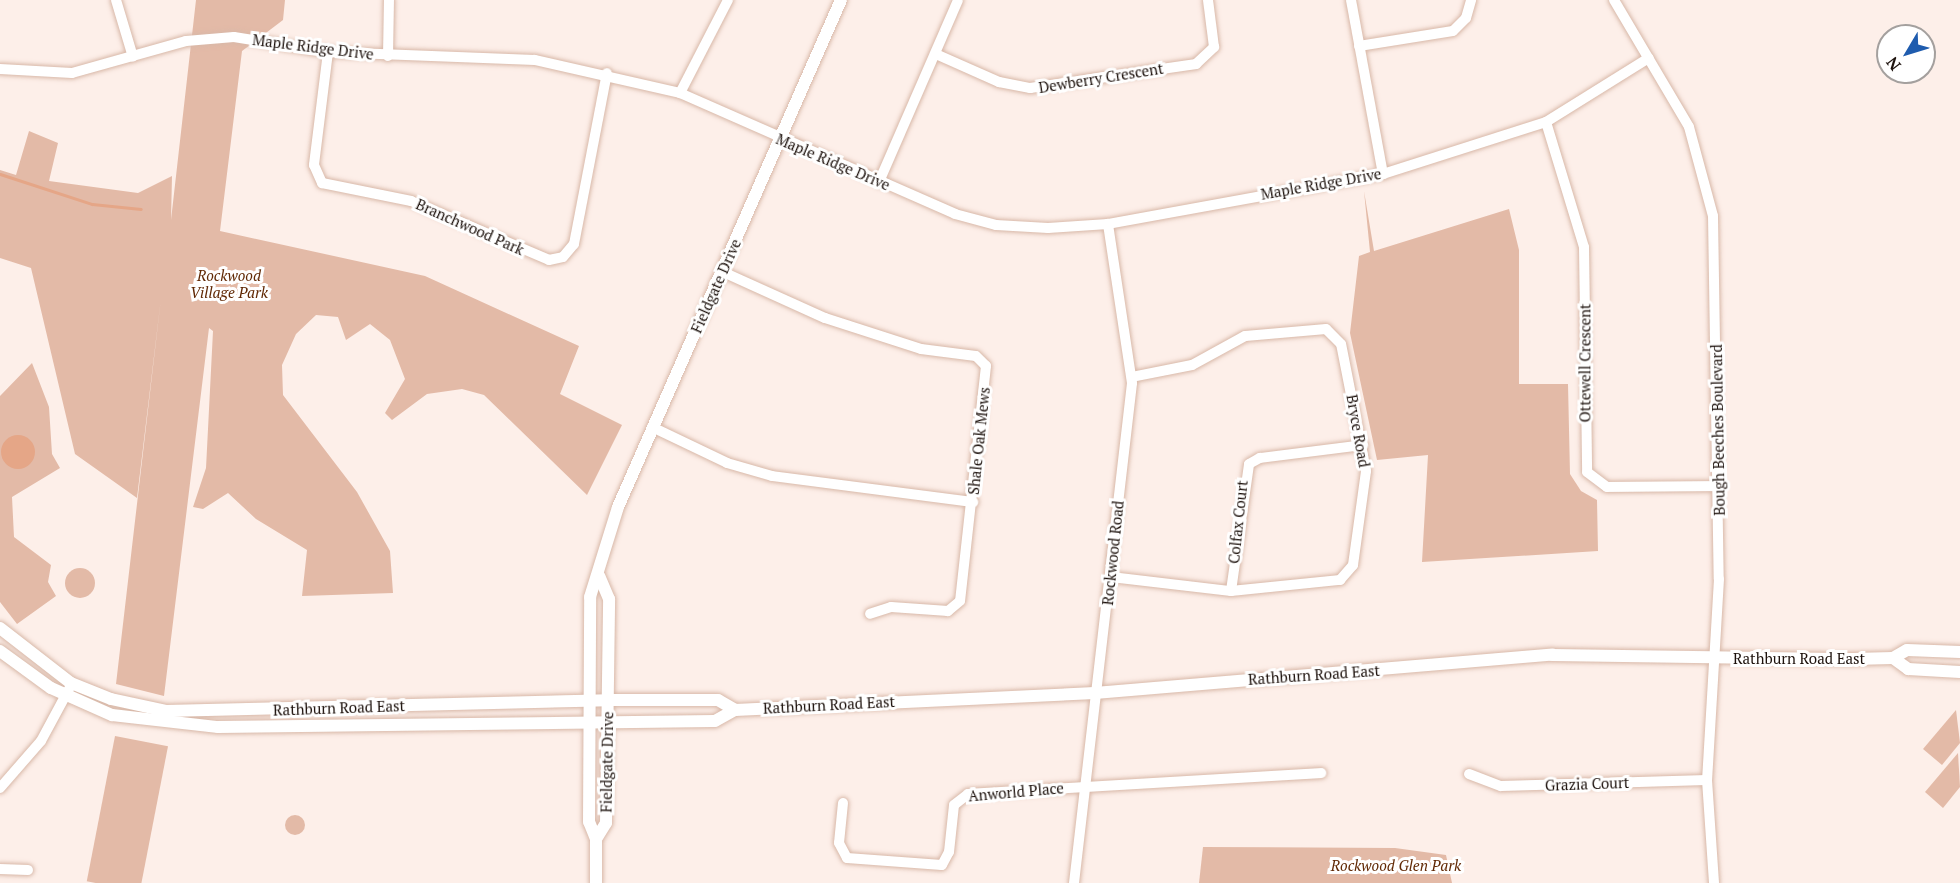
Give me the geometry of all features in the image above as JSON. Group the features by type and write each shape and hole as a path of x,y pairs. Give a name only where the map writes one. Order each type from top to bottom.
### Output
{"street":[{"path":"116,0 133,57"},
{"path":"388,56 389,0"},
{"path":"680,93 728,0"},
{"name":"Fieldgate Drive","path":"596,883 596,839 590,822 590,597 599,576 618,507 841,0"},
{"path":"879,182 938,55 958,0"},
{"name":"Dewberry Crescent","path":"938,55 999,82 1030,88 1196,64 1214,48 1208,0"},
{"path":"1351,0 1383,174"},
{"path":"1359,46 1453,31 1466,18 1471,0"},
{"name":"Bough Beeches Boulevard","path":"1614,0 1689,127 1713,216 1719,486 1717,659 1707,780 1714,883"},
{"name":"Maple Ridge Drive","path":"0,69 72,73 186,40 234,37 328,52 535,60 607,73 680,93 779,139 955,214 996,225 1108,224 1383,174 1546,122 1649,58"},
{"name":"Branchwood Park","path":"328,52 314,162 322,183 411,201 549,260 568,254 576,238 607,73"},
{"name":"Ottewell Crescent","path":"1546,122 1584,247 1587,472 1607,487 1719,486"},
{"name":"Rockwood Road","path":"1074,883 1083,787 1111,577 1132,376 1108,224"},
{"name":"Shale Oak Mews","path":"652,427 727,464 772,476 973,502 987,376 980,357 901,344 825,318 723,272"},
{"name":"Bryce Road","path":"1111,577 1231,591 1337,581 1348,574 1366,471 1363,445 1340,341 1326,329 1245,336 1192,365 1132,376"},
{"name":"Colfax Court","path":"1231,591 1249,464 1260,458 1363,445"},
{"path":"870,614 886,608 956,607 973,502"},
{"name":"Fieldgate Drive","path":"596,839 606,823 608,700 609,599 599,576"},
{"name":"Rathburn Road East","path":"0,628 71,683 129,704 190,712 590,700 718,700 735,710"},
{"name":"Rathburn Road East","path":"0,651 66,697 112,715 174,726 590,724 715,721 735,710 1095,693 1552,655 1717,659 1893,658 1907,650 1960,652"},
{"name":"Rathburn Road East","path":"1893,658 1908,669 1960,672"},
{"path":"0,788 41,741 66,697 71,683"},
{"path":"1083,787 1321,773"},
{"name":"Grazia Court","path":"1469,774 1501,786 1707,780"},
{"name":"Anworld Place","path":"843,803 839,843 847,858 942,865 949,852 954,805 963,795 1083,787"},
{"path":"0,869 28,870"}],"green space":[{"name":"Rockwood Village Park","path":"196,0 285,0 283,20 242,51 220,231 425,276 579,346 560,394 622,425 587,495 484,395 462,389 427,394 392,420 385,413 405,379 390,340 370,324 346,340 338,317 316,315 296,334 282,365 283,395 357,492 390,551 393,593 302,596 307,550 256,519 228,493 203,509 193,507 206,468 213,331 209,328 164,696 116,684 161,298 137,498 75,454 31,268 0,258 0,170 16,175 29,131 58,143 49,181 138,193 172,176 171,220"},
{"path":"1364,191 1374,251 1509,209 1519,250 1519,384 1568,384 1570,474 1581,491 1597,500 1598,551 1422,562 1428,455 1377,460 1350,333 1359,256 1370,252"},
{"path":"32,363 49,407 52,454 60,468 12,497 14,537 51,565 48,582 56,596 17,624 0,602 0,396"},
{"path":"80,568 86,569 94,577 94,589 86,597 80,598 74,597 66,589 65,583 66,577 74,569"},
{"path":"1956,710 1960,743 1942,765 1923,749"},
{"path":"115,736 168,746 141,883 87,881"},
{"path":"1958,753 1960,787 1943,808 1925,792"},
{"path":"295,815 302,818 305,825 302,832 295,835 288,832 285,825 288,818"},
{"name":"Rockwood Glen Park","path":"1203,847 1395,848 1446,855 1452,883 1199,883"}],"shaded area":[{"path":"18,435 30,440 35,452 30,464 18,469 6,464 1,452 6,440"}],"waterway":[{"path":"0,174 92,204 141,209"}]}
